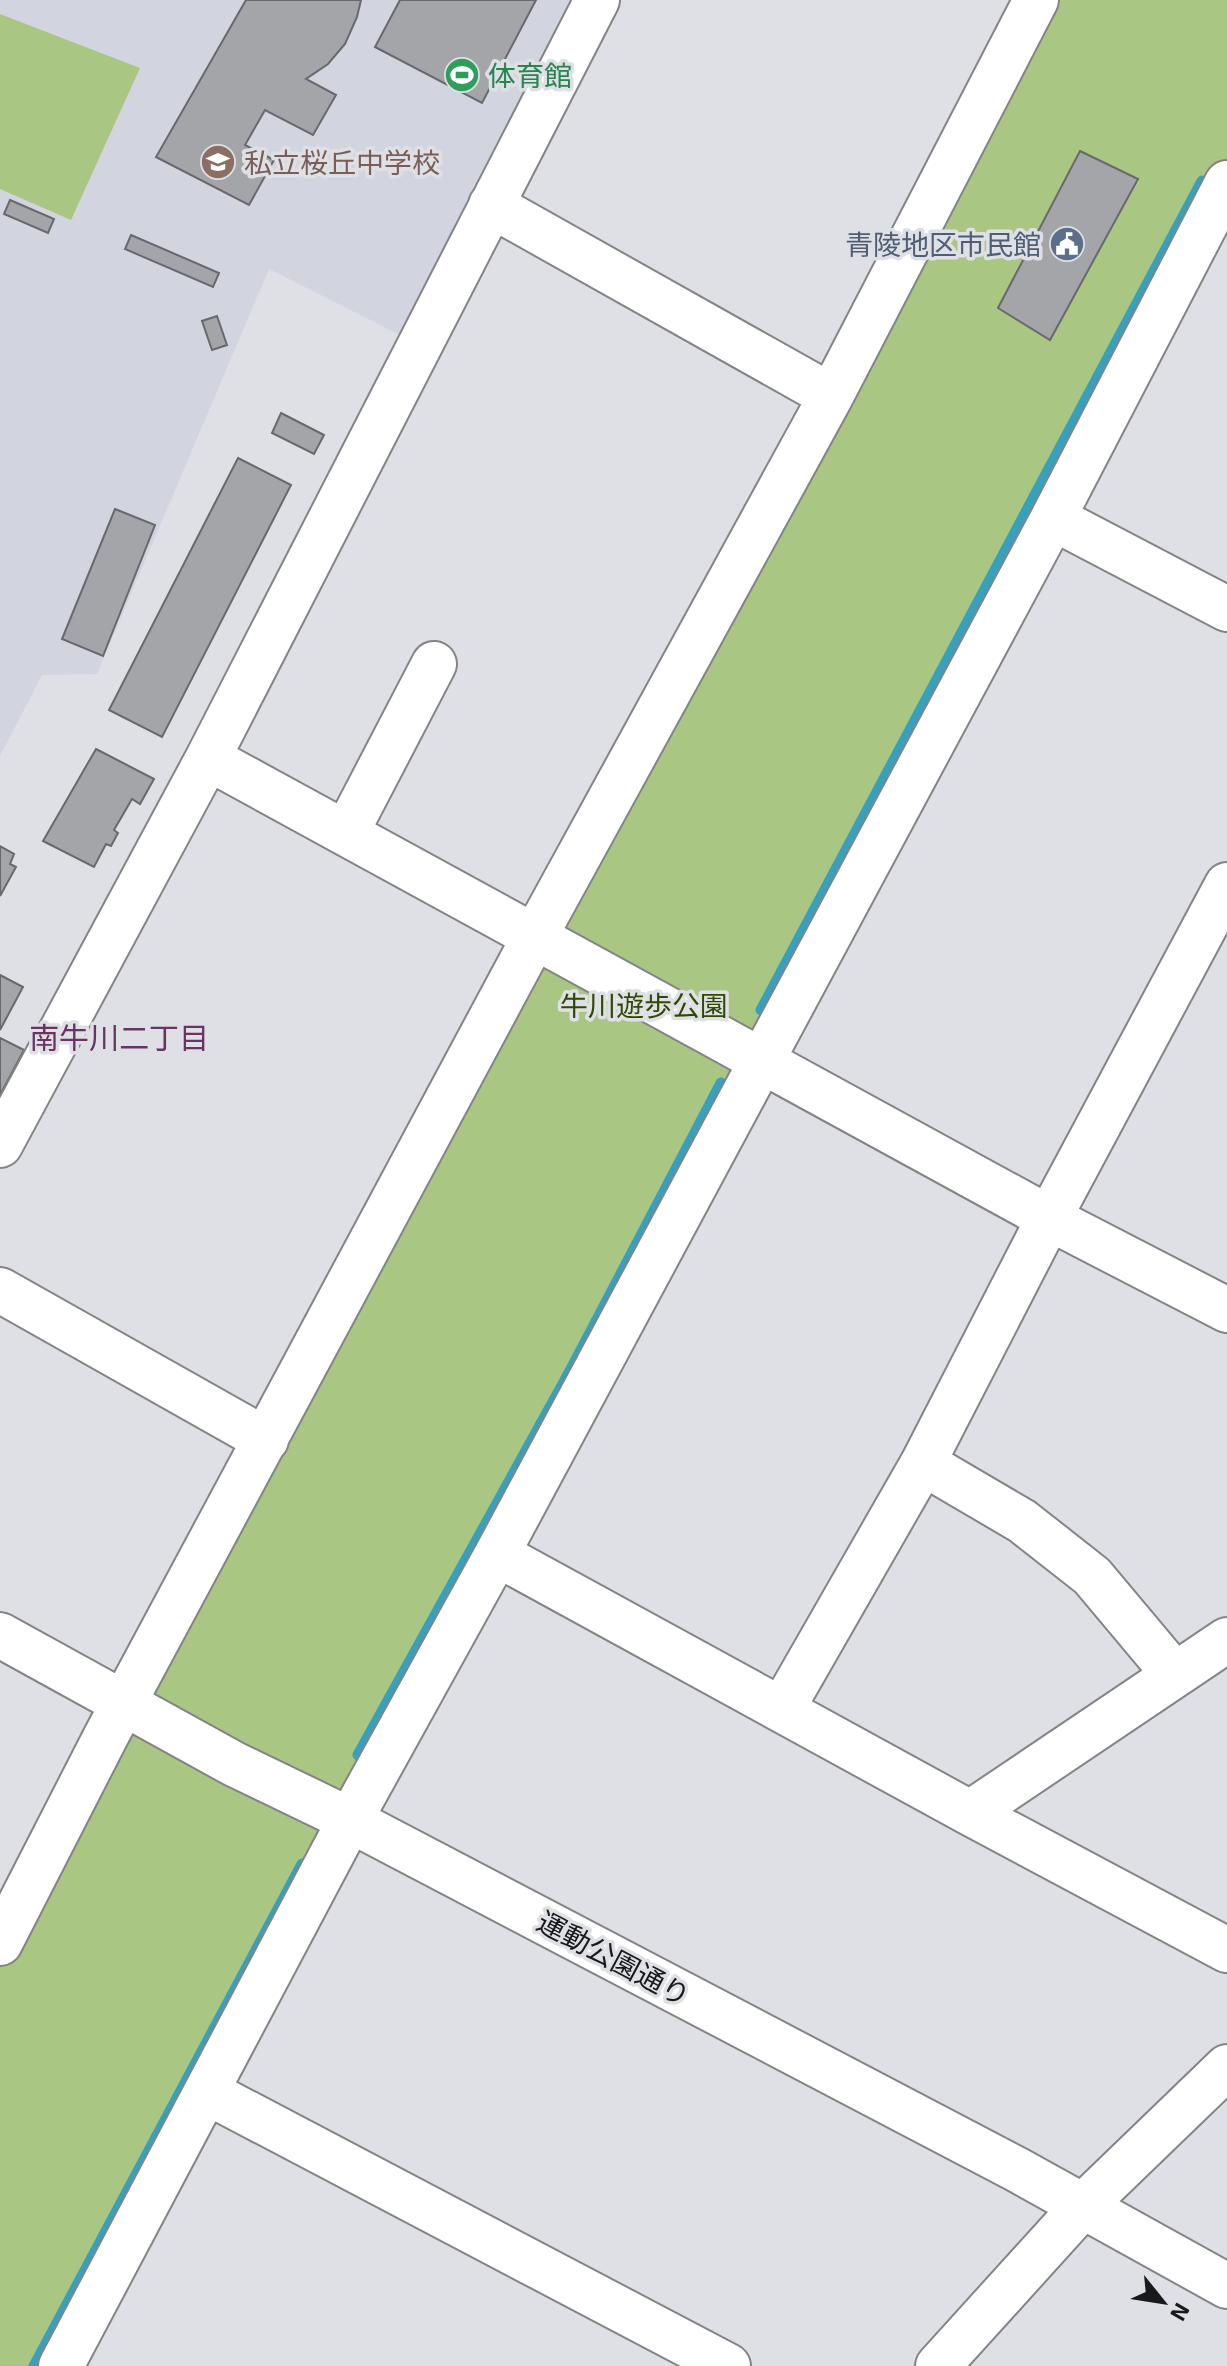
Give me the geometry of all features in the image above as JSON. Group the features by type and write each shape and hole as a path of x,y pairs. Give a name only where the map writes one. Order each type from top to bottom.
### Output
{"street":[{"path":"0,1145 208,758 597,0"},
{"path":"0,1943 535,936 831,396 1036,0"},
{"path":"61,2366 350,1820 497,1554 1053,518 1227,183"},
{"path":"491,205 831,396"},
{"path":"1053,518 1227,609"},
{"path":"346,833 434,664"},
{"path":"208,758 759,1061 1227,1310"},
{"path":"782,1709 923,1463 1049,1218 1227,885"},
{"path":"0,1290 266,1440"},
{"path":"923,1463 1022,1521 1092,1576 1175,1675"},
{"path":"497,1554 1227,1950"},
{"name":"運動公園通り","path":"0,1635 234,1764 350,1820 1083,2206 1227,2286"},
{"path":"970,1813 1227,1640"},
{"path":"938,2366 1083,2206 1227,2067"},
{"path":"207,2092 728,2366"}],"shaded area":[{"path":"0,0 579,0 400,335 269,269 97,674 42,675 0,756"}],"green space":[{"name":"牛川遊歩公園","path":"1036,0 1227,0 1227,183 61,2366 0,2366 0,1944"},
{"path":"0,14 140,68 71,220 0,189"}],"building":[{"path":"246,0 361,0 345,44 328,64 306,79 336,95 313,135 265,110 245,145 274,160 249,205 156,157"},
{"name":"体育館","path":"400,0 536,0 482,103 375,47"},
{"name":"青陵地区市民館","path":"1080,151 1138,179 1050,340 998,308"},
{"path":"10,200 54,219 48,233 4,214"},
{"path":"131,235 219,273 213,287 125,249"},
{"path":"217,316 227,345 212,350 202,321"},
{"path":"281,413 324,435 314,454 272,433"},
{"path":"238,458 291,485 162,737 109,710"},
{"path":"115,509 155,525 103,656 62,639"},
{"path":"96,749 154,779 140,804 132,799 114,830 118,833 111,846 106,844 94,867 43,841"},
{"path":"0,846 14,854 10,864 16,867 0,896"},
{"path":"0,975 23,987 0,1030"},
{"path":"0,1038 24,1050 0,1095"}],"waterway":[{"path":"761,1010 1202,181"},
{"path":"358,1755 569,1373 721,1083"},
{"path":"34,2366 302,1864"}],"place":[{"name":"体育館","path":"462,75"},
{"name":"私立桜丘中学校","path":"218,162"},
{"name":"青陵地区市民館","path":"1067,244"}],"district":[{"name":"南牛川二丁目","path":"119,1037"}]}
